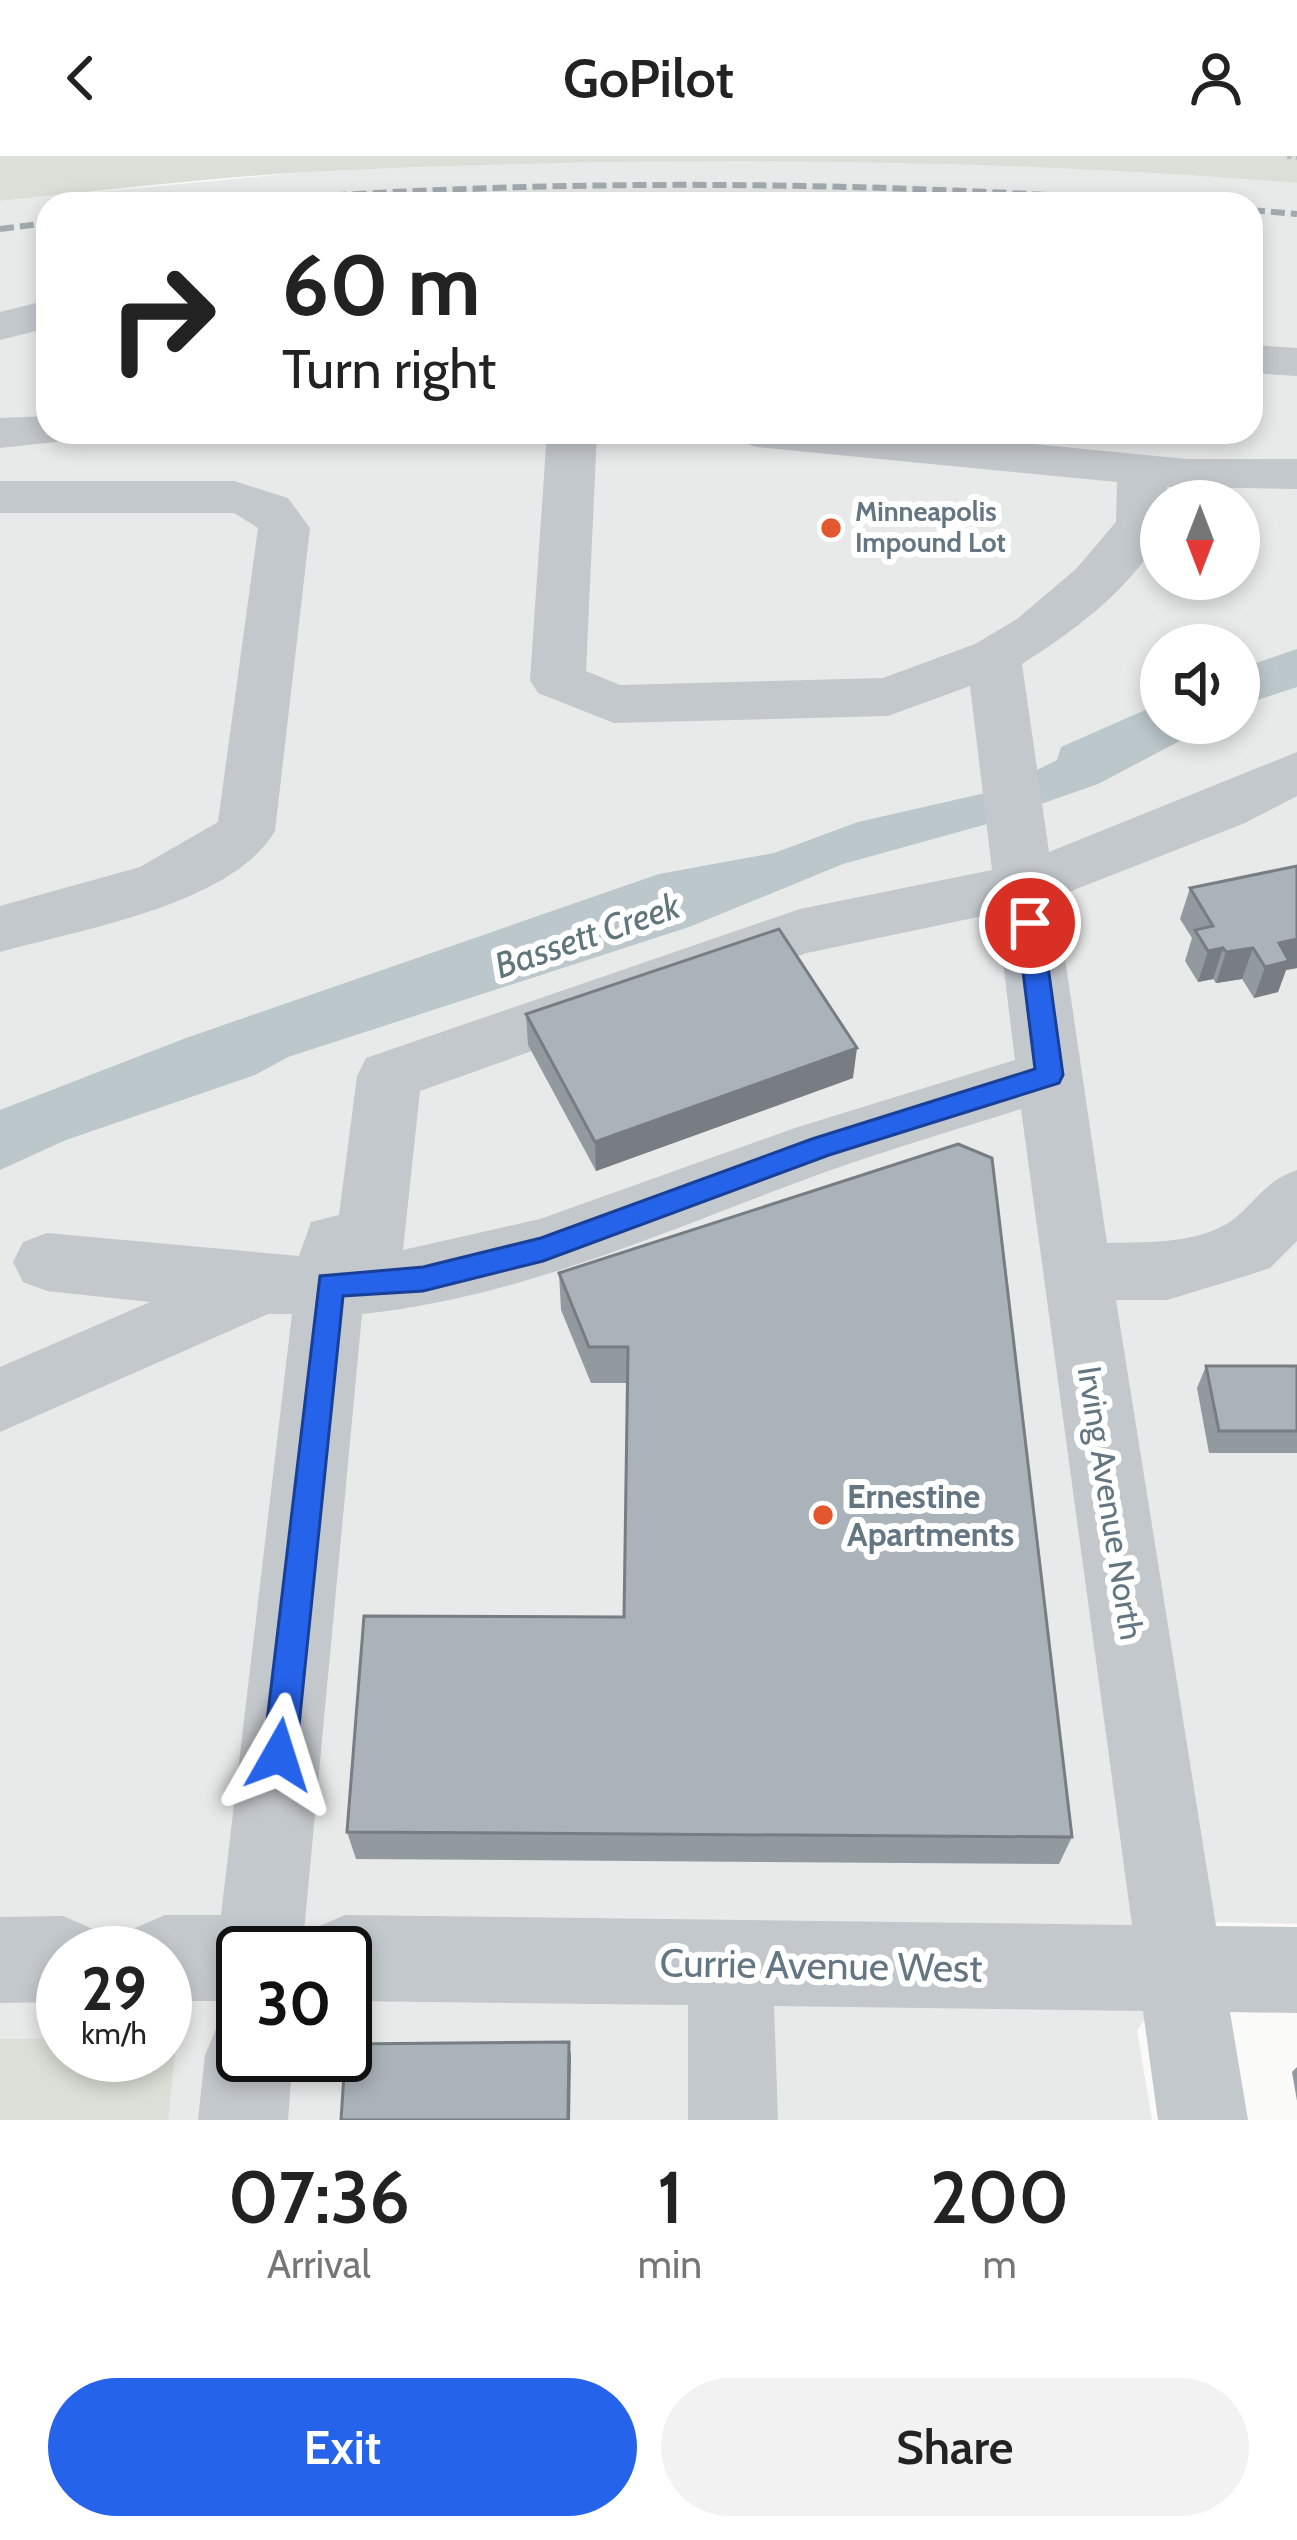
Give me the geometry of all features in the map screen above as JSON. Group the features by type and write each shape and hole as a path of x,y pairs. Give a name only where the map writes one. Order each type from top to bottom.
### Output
{"street":[{"path":"0,326 36,317"},
{"path":"1263,360 1297,362"},
{"path":"0,433 36,432"},
{"path":"571,444 558,680 614,704 888,697 994,657 1036,631 1095,580 1142,526 1142,470"},
{"path":"879,444 1142,470 1297,473"},
{"path":"0,497 234,497 262,502 277,513 284,528 246,831 214,860 171,880 0,929"},
{"name":"Irving Avenue North","path":"994,657 1077,1271 1204,2120"},
{"path":"319,1285 389,1076 1022,858 1224,808 1297,772"},
{"path":"46,1262 319,1285 423,1279 543,1250 822,1146 1049,1075"},
{"path":"1077,1271 1167,1271 1246,1248 1297,1197"},
{"path":"262,1926 319,1285 340,1203"},
{"path":"0,1400 319,1285"},
{"name":"Currie Avenue West","path":"372,1958 1297,1970"},
{"path":"0,1960 36,1959"},
{"path":"730,1963 733,2120"},
{"path":"242,2120 246,2082"}],"shaded area":[{"path":"0,156 1297,156 1297,183 927,163 679,161 308,172 86,192 36,192 36,197 0,201"},
{"path":"957,159 1145,168 1297,183 1297,1924 1217,1922 1137,2030 1152,2120 0,2120 0,201 36,198 36,444 1263,444 1263,192 95,192 307,172 593,160"},
{"path":"0,2039 36,2039 36,2082 172,2082 168,2120 0,2120"}],"water":[{"path":"1297,649 1297,687 1260,699 1260,662"},
{"path":"1140,712 1140,744 1174,744 1098,784 1035,806 1031,773 1057,760 1061,747"},
{"name":"Bassett Creek","path":"994,791 998,821 843,864 689,927 288,1057 255,1075 66,1140 0,1170 0,1110 186,1038 659,874 774,853 858,822"}],"building":[{"path":"1297,866 1297,939 1279,943 1289,961 1265,967 1253,948 1208,951 1195,930 1213,926 1190,888"},
{"path":"779,929 857,1048 595,1142 526,1014"},
{"name":"Ernestine Apartments","path":"958,1144 992,1158 1072,1837 347,1832 364,1616 624,1617 628,1347 589,1347 559,1273"},
{"path":"1206,1366 1297,1366 1297,1431 1219,1431"},
{"path":"569,2042 568,2120 341,2120 344,2082 372,2082 372,2044"}],"railway":[{"path":"396,192 700,185 985,192"},
{"path":"1263,211 1297,214"},
{"path":"0,229 36,224"}],"place":[{"name":"Minneapolis Impound Lot","path":"831,528"},
{"name":"Ernestine Apartments","path":"823,1515"}],"route":[{"path":"279,1755 330,1285 423,1279 543,1250 822,1146 1049,1075 1030,923"}]}
